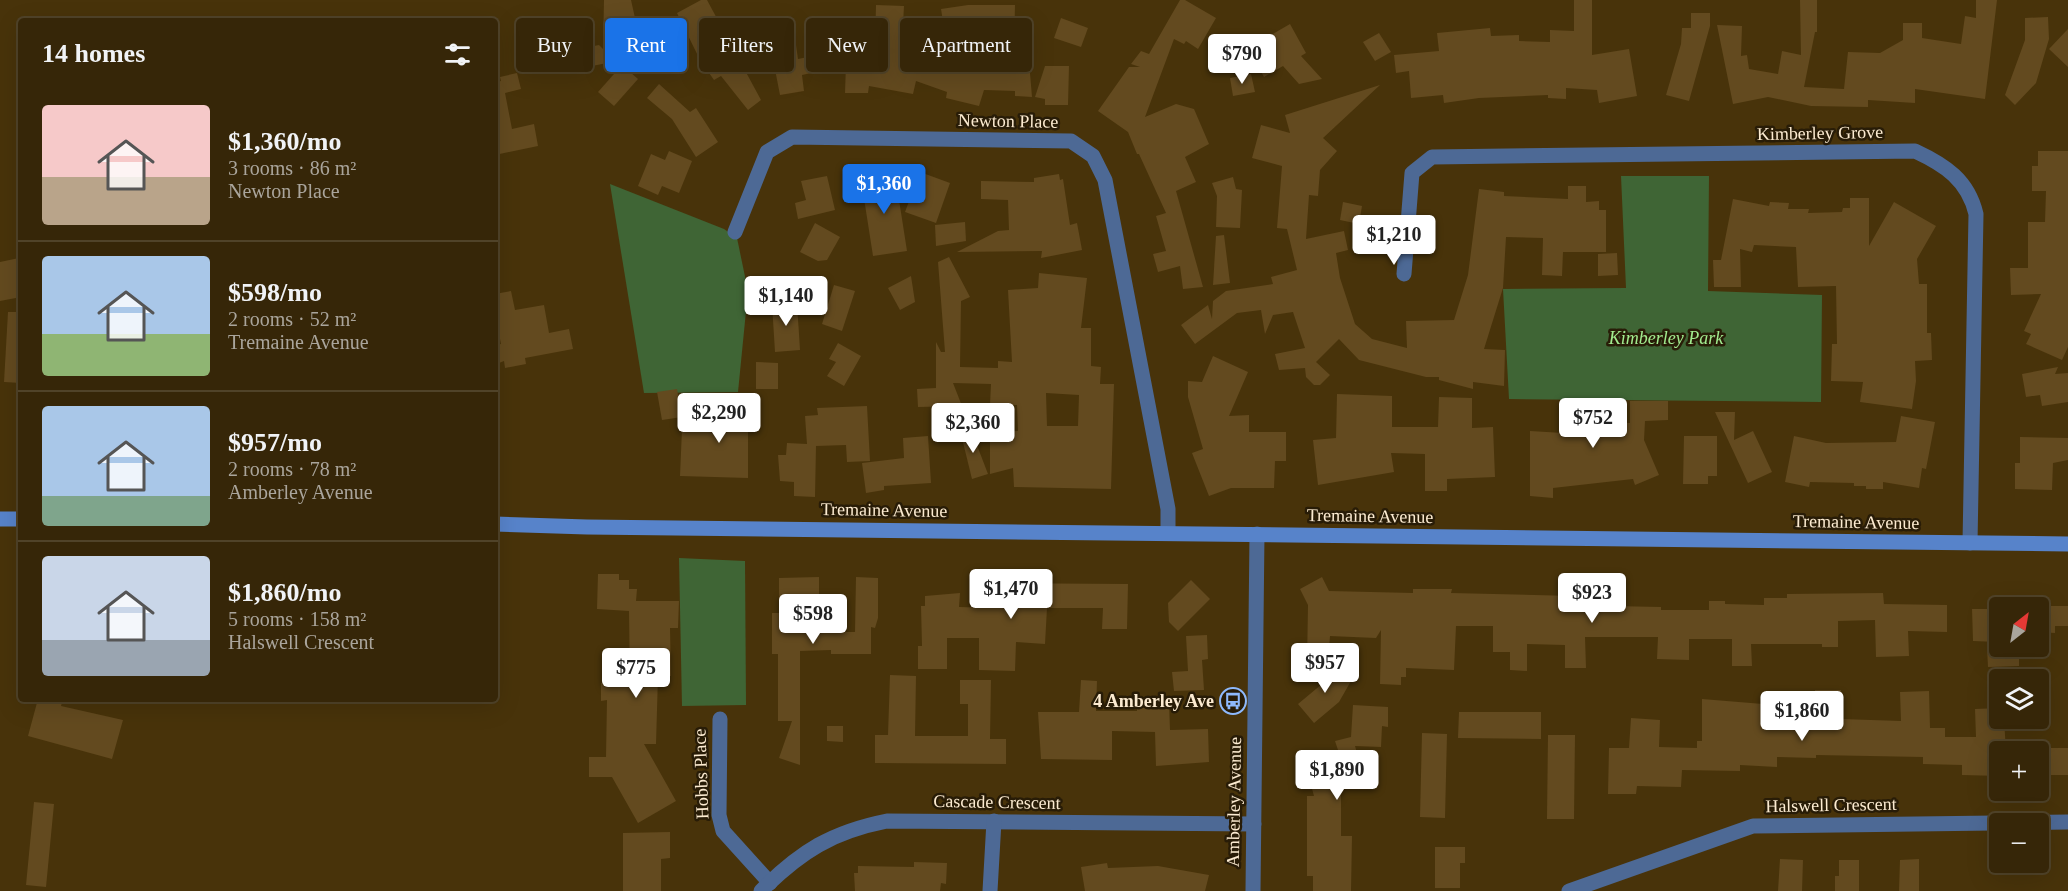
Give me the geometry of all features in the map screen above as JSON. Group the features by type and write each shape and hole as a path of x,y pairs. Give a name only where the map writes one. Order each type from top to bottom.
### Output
{"main road":[{"path":"0,519 18,519"},
{"name":"Tremaine Avenue","path":"498,524 2068,544"}],"street":[{"name":"Newton Place","path":"735,232 767,152 792,137 1071,141 1093,156 1105,180 1168,509 1168,533"},
{"name":"Kimberley Grove","path":"1404,274 1412,173 1432,157 1915,151 1941,163 1958,177 1972,198 1976,214 1970,543"},
{"name":"Amberley Avenue","path":"1253,891 1257,534"},
{"name":"Hobbs Place","path":"720,719 719,806 723,831 766,887"},
{"name":"Cascade Crescent","path":"766,887 830,836 855,827 887,820 1254,824"},
{"path":"990,891 994,822"},
{"name":"Halswell Crescent","path":"1569,891 1753,826 2068,822"}],"green space":[{"name":"Kimberley Park","path":"1621,176 1709,176 1708,291 1822,295 1821,402 1509,399 1503,289 1626,288"},
{"path":"610,184 724,229 737,238 748,291 738,392 644,393"},
{"path":"679,558 745,561 746,705 682,706"}],"building":[{"path":"604,0 631,0 635,18 605,18 605,63 593,66 593,46 599,45 603,49"},
{"path":"701,0 707,0 717,18 699,18 699,58 687,33 687,18 679,18 677,13"},
{"path":"1180,0 1185,0 1216,18 1198,49 1186,41 1184,44 1174,39 1145,117 1176,104 1194,109 1209,144 1185,157 1196,182 1176,191 1203,287 1183,289 1180,266 1158,272 1153,254 1166,251 1156,216 1166,213 1139,154 1128,132 1098,111 1129,67 1140,67 1131,64 1141,51 1149,54"},
{"path":"1574,0 1592,0 1592,55 1629,49 1637,96 1599,103 1597,90 1566,88 1566,99 1548,98 1548,95 1479,98 1444,103 1443,95 1411,98 1409,71 1396,73 1394,55 1439,51 1437,33 1490,28 1491,36 1519,35 1519,41 1550,42 1550,30 1574,31"},
{"path":"1800,0 1817,0 1817,32 1815,32 1804,87 1844,89 1848,52 1880,53 1903,40 1903,23 1922,23 1922,38 1961,44 1965,16 1976,18 1976,0 1997,0 1985,99 1915,89 1915,103 1868,100 1868,107 1811,106 1768,97 1733,104 1717,25 1742,26 1741,56 1747,55 1749,69 1778,74 1782,51 1801,55"},
{"path":"876,5 904,6 903,18 900,18 900,72 1030,72 1032,97 1015,96 1015,91 984,90 979,106 946,98 947,92 916,81 913,94 869,86 868,93 845,93 846,72 888,72 888,18 876,18"},
{"path":"968,5 1015,5 1015,18 942,18 941,9"},
{"path":"1691,13 1710,13 1710,26 1689,101 1666,95 1681,44 1682,28 1691,28"},
{"path":"2048,17 2049,39 2036,83 2015,105 2005,95 2025,40 2025,18"},
{"path":"1061,18 1088,28 1081,47 1054,38"},
{"path":"1290,24 1306,53 1301,56 1322,79 1299,84 1283,66 1264,77 1250,52 1273,40 1271,35"},
{"path":"2068,29 2068,67 2049,49"},
{"path":"1379,33 1391,52 1375,61 1363,42"},
{"path":"794,45 796,45 798,59 806,57 806,72 811,73 802,75 804,91 780,95 776,72 794,72"},
{"path":"1045,66 1069,66 1068,105 1045,105 1045,99 1035,97"},
{"path":"616,72 630,72 638,79 614,106 598,92"},
{"path":"708,72 746,72 761,100 748,110 721,76 714,80"},
{"path":"517,73 521,89 505,93 512,129 534,124 538,146 498,154 498,82 501,81 500,77"},
{"path":"1251,74 1255,92 1233,96 1230,78"},
{"path":"659,84 690,112 696,108 718,142 696,157 672,119 647,98"},
{"path":"1380,85 1323,138 1337,151 1320,170 1318,196 1309,195 1306,239 1344,231 1348,250 1336,253 1340,278 1355,324 1372,339 1407,348 1406,321 1454,320 1468,275 1479,189 1504,192 1504,196 1568,199 1568,186 1586,186 1586,202 1599,201 1599,210 1606,210 1606,252 1563,252 1562,276 1542,275 1543,238 1506,237 1503,288 1484,349 1505,350 1504,386 1473,382 1473,389 1439,380 1439,377 1426,377 1359,360 1339,339 1316,362 1330,375 1320,385 1314,385 1306,377 1305,368 1279,370 1275,354 1305,348 1293,312 1273,315 1265,334 1261,310 1237,313 1195,344 1181,325 1208,305 1212,319 1213,301 1226,291 1273,284 1271,277 1297,270 1287,229 1277,228 1282,166 1252,158 1261,125 1290,133 1285,115"},
{"path":"669,151 692,161 679,193 662,186 658,195 638,186 651,154 665,160"},
{"path":"2038,151 2068,151 2068,347 2062,360 2026,344 2031,334 2024,331 2041,294 2011,295 2010,268 2028,268 2028,222 2045,222 2046,191 2032,191 2032,166 2038,166"},
{"path":"920,172 950,183 936,223 905,212"},
{"path":"895,174 907,251 873,256 861,179"},
{"path":"1059,174 1060,180 1063,179 1070,225 1077,223 1082,250 1041,258 1042,251 957,252 998,231 1009,230 1008,200 981,199 981,181 1034,182 1034,178"},
{"path":"827,176 835,210 798,219 795,203 806,200 801,181"},
{"path":"1233,177 1236,189 1242,190 1240,228 1216,227 1217,196 1212,183"},
{"path":"1850,198 1869,198 1869,246 1894,202 1936,226 1917,259 1919,284 1927,284 1927,333 1931,333 1932,360 1915,361 1916,381 1912,409 1860,402 1863,382 1831,381 1832,344 1837,344 1836,286 1798,287 1796,247 1754,245 1752,252 1740,249 1741,287 1714,287 1713,260 1721,260 1733,199 1769,206 1770,202 1789,203 1788,209 1809,209 1808,213 1842,212 1843,208 1850,208"},
{"path":"1343,202 1362,206 1359,224 1340,220"},
{"path":"965,222 966,241 936,246 935,225"},
{"path":"815,223 840,237 827,260 818,261 800,252"},
{"path":"1224,235 1230,283 1213,285 1216,236"},
{"path":"1617,253 1618,275 1598,276 1598,254"},
{"path":"949,257 970,297 961,301 960,367 998,368 998,361 1012,362 1008,290 1038,288 1039,273 1087,278 1081,328 1091,328 1091,366 1101,367 1100,384 1114,384 1111,489 1014,487 1013,468 990,474 990,432 1018,431 1017,405 990,405 991,384 953,383 962,406 918,407 917,389 936,388 936,342 941,352 945,352 938,262","holes":["1046,393 1079,395 1078,426 1047,426"]},
{"path":"18,258 18,298 0,301 0,262"},
{"path":"911,276 915,302 900,310 888,288"},
{"path":"834,285 855,291 842,331 822,324"},
{"path":"511,291 515,310 544,305 549,333 569,329 573,349 525,358 526,364 505,368 504,361 499,363 498,357 498,345 501,344 498,328 498,293"},
{"path":"797,303 800,350 775,352 772,304"},
{"path":"8,312 18,312 18,383 4,382"},
{"path":"838,343 861,356 844,386 827,376 836,362 829,359"},
{"path":"1213,356 1248,372 1229,416 1249,415 1249,432 1286,432 1286,461 1275,461 1274,488 1231,488 1209,496 1192,453 1203,449 1188,397 1188,381 1202,382"},
{"path":"756,362 778,363 778,389 756,389"},
{"path":"2058,367 2055,374 2068,373 2068,402 2042,406 2040,395 2026,397 2022,374"},
{"path":"677,389 682,417 662,420 657,392"},
{"path":"1337,394 1392,396 1392,427 1438,427 1439,397 1472,398 1472,428 1493,427 1495,477 1447,479 1447,491 1425,491 1425,454 1391,453 1394,472 1318,485 1313,440 1336,438"},
{"path":"718,398 748,398 748,478 680,476 682,429 718,430"},
{"path":"1564,399 1596,401 1595,421 1630,423 1630,401 1668,401 1668,420 1645,421 1644,440 1659,475 1635,485 1633,479 1553,488 1553,498 1530,496 1530,431 1563,433"},
{"path":"867,406 870,461 847,462 846,445 816,446 815,497 794,496 794,482 780,481 778,455 786,455 787,443 807,444 805,416 818,415 817,408"},
{"path":"1715,412 1735,412 1734,440 1753,431 1772,472 1748,483"},
{"path":"1901,416 1935,422 1926,469 1922,468 1919,488 1883,482 1883,489 1866,489 1866,486 1854,486 1854,483 1810,482 1809,487 1785,482 1794,436 1826,443 1896,442"},
{"path":"970,427 988,474 972,479 960,430"},
{"path":"928,436 931,483 884,486 884,490 866,493 862,463 904,458 903,438"},
{"path":"1684,436 1717,436 1717,476 1708,476 1708,484 1683,484"},
{"path":"2020,437 2068,438 2068,460 2053,463 2052,490 2015,489 2015,463 2020,463"},
{"path":"598,574 619,574 619,580 629,580 629,589 637,589 636,601 679,601 678,628 670,628 671,676 658,676 656,744 644,744 676,801 638,823 612,777 589,777 589,757 606,757 607,700 601,701 601,683 630,682 629,611 597,609"},
{"path":"819,577 819,600 796,600 796,632 855,632 856,577 878,578 878,618 875,628 871,627 871,654 831,654 831,650 800,651 800,765 779,758 792,721 778,721 778,654 772,654 772,613 779,613 779,578"},
{"path":"1322,577 1329,591 1413,593 1413,589 1452,589 1451,593 1574,596 1593,594 1593,591 1613,591 1613,606 1661,607 1661,610 1709,610 1709,601 1725,601 1725,604 1764,605 1764,598 1787,598 1787,594 1883,593 1884,604 1947,605 1947,632 1908,631 1909,656 1876,657 1875,620 1838,621 1838,647 1822,647 1822,644 1751,644 1752,666 1732,666 1732,639 1689,639 1689,660 1657,659 1658,637 1585,637 1586,668 1565,668 1565,645 1527,644 1527,671 1510,670 1510,652 1493,652 1493,626 1456,626 1454,670 1406,668 1406,677 1401,677 1401,685 1380,684 1381,630 1376,638 1330,636 1328,663 1307,663 1308,605 1300,589"},
{"path":"1191,580 1210,599 1178,631 1169,622 1168,603"},
{"path":"997,583 1128,584 1127,629 1102,629 1103,608 1047,608 1045,644 1016,642 1015,671 979,670 979,638 947,638 947,669 918,669 918,646 922,646 921,606 925,606 925,596 960,593 959,607 996,608"},
{"path":"2049,606 2068,606 2068,626 2055,626 2055,633 2049,633"},
{"path":"1972,609 1989,609 1989,642 1973,641"},
{"path":"1207,635 1208,659 1202,660 1204,690 1174,691 1172,672 1188,671 1186,636"},
{"path":"1987,648 1989,648 1989,657 2019,657 2019,666 1988,667"},
{"path":"1324,665 1351,681 1339,702 1314,723 1298,704 1322,684 1316,680"},
{"path":"890,675 916,676 915,736 968,736 968,704 960,704 960,680 991,680 990,739 1006,739 1006,764 875,763 875,735 888,735"},
{"path":"1081,680 1097,681 1096,711 1137,711 1137,702 1169,702 1170,730 1208,729 1209,762 1156,766 1155,732 1112,731 1112,760 1041,759 1038,712 1079,712"},
{"path":"1815,690 1841,690 1841,719 1901,721 1900,692 1929,691 1930,728 1945,728 1945,737 1976,737 1975,709 1989,708 1989,729 2005,729 2005,741 1989,741 1989,776 1962,775 1962,765 1923,764 1923,757 1816,755 1816,758 1777,757 1777,767 1740,765 1740,771 1682,770 1681,787 1637,786 1636,794 1608,794 1609,748 1629,748 1631,718 1660,720 1659,747 1697,748 1697,741 1702,741 1702,699 1763,704 1762,729 1796,730 1797,720 1815,720"},
{"path":"37,702 62,702 61,706 123,720 112,759 28,736"},
{"path":"1353,705 1388,707 1388,727 1382,726 1381,747 1355,746 1365,781 1357,772 1341,777 1341,836 1352,836 1351,891 1313,891 1313,876 1307,876 1307,796 1314,796 1304,759 1338,750 1335,741 1351,737"},
{"path":"1459,712 1541,712 1541,739 1458,738"},
{"path":"827,726 843,726 843,742 827,741"},
{"path":"1422,733 1447,734 1445,818 1420,817"},
{"path":"1548,735 1575,735 1574,819 1547,819"},
{"path":"2049,748 2068,748 2068,775 2049,775"},
{"path":"34,802 54,804 46,887 26,885"},
{"path":"670,832 670,858 661,859 661,891 623,891 623,833"},
{"path":"1435,847 1465,847 1465,863 1460,863 1460,888 1435,888"},
{"path":"1780,859 1803,860 1802,891 1778,891"},
{"path":"1919,859 1919,891 1899,891 1900,860"},
{"path":"1839,860 1859,860 1859,891 1835,891 1835,876 1839,876"},
{"path":"914,862 947,863 946,884 941,883 940,891 855,891 854,873 858,873 858,866 914,867"},
{"path":"1107,863 1108,868 1158,866 1209,875 1205,891 1085,891 1081,867"}],"place":[{"name":"4 Amberley Ave","path":"1233,701"}]}
